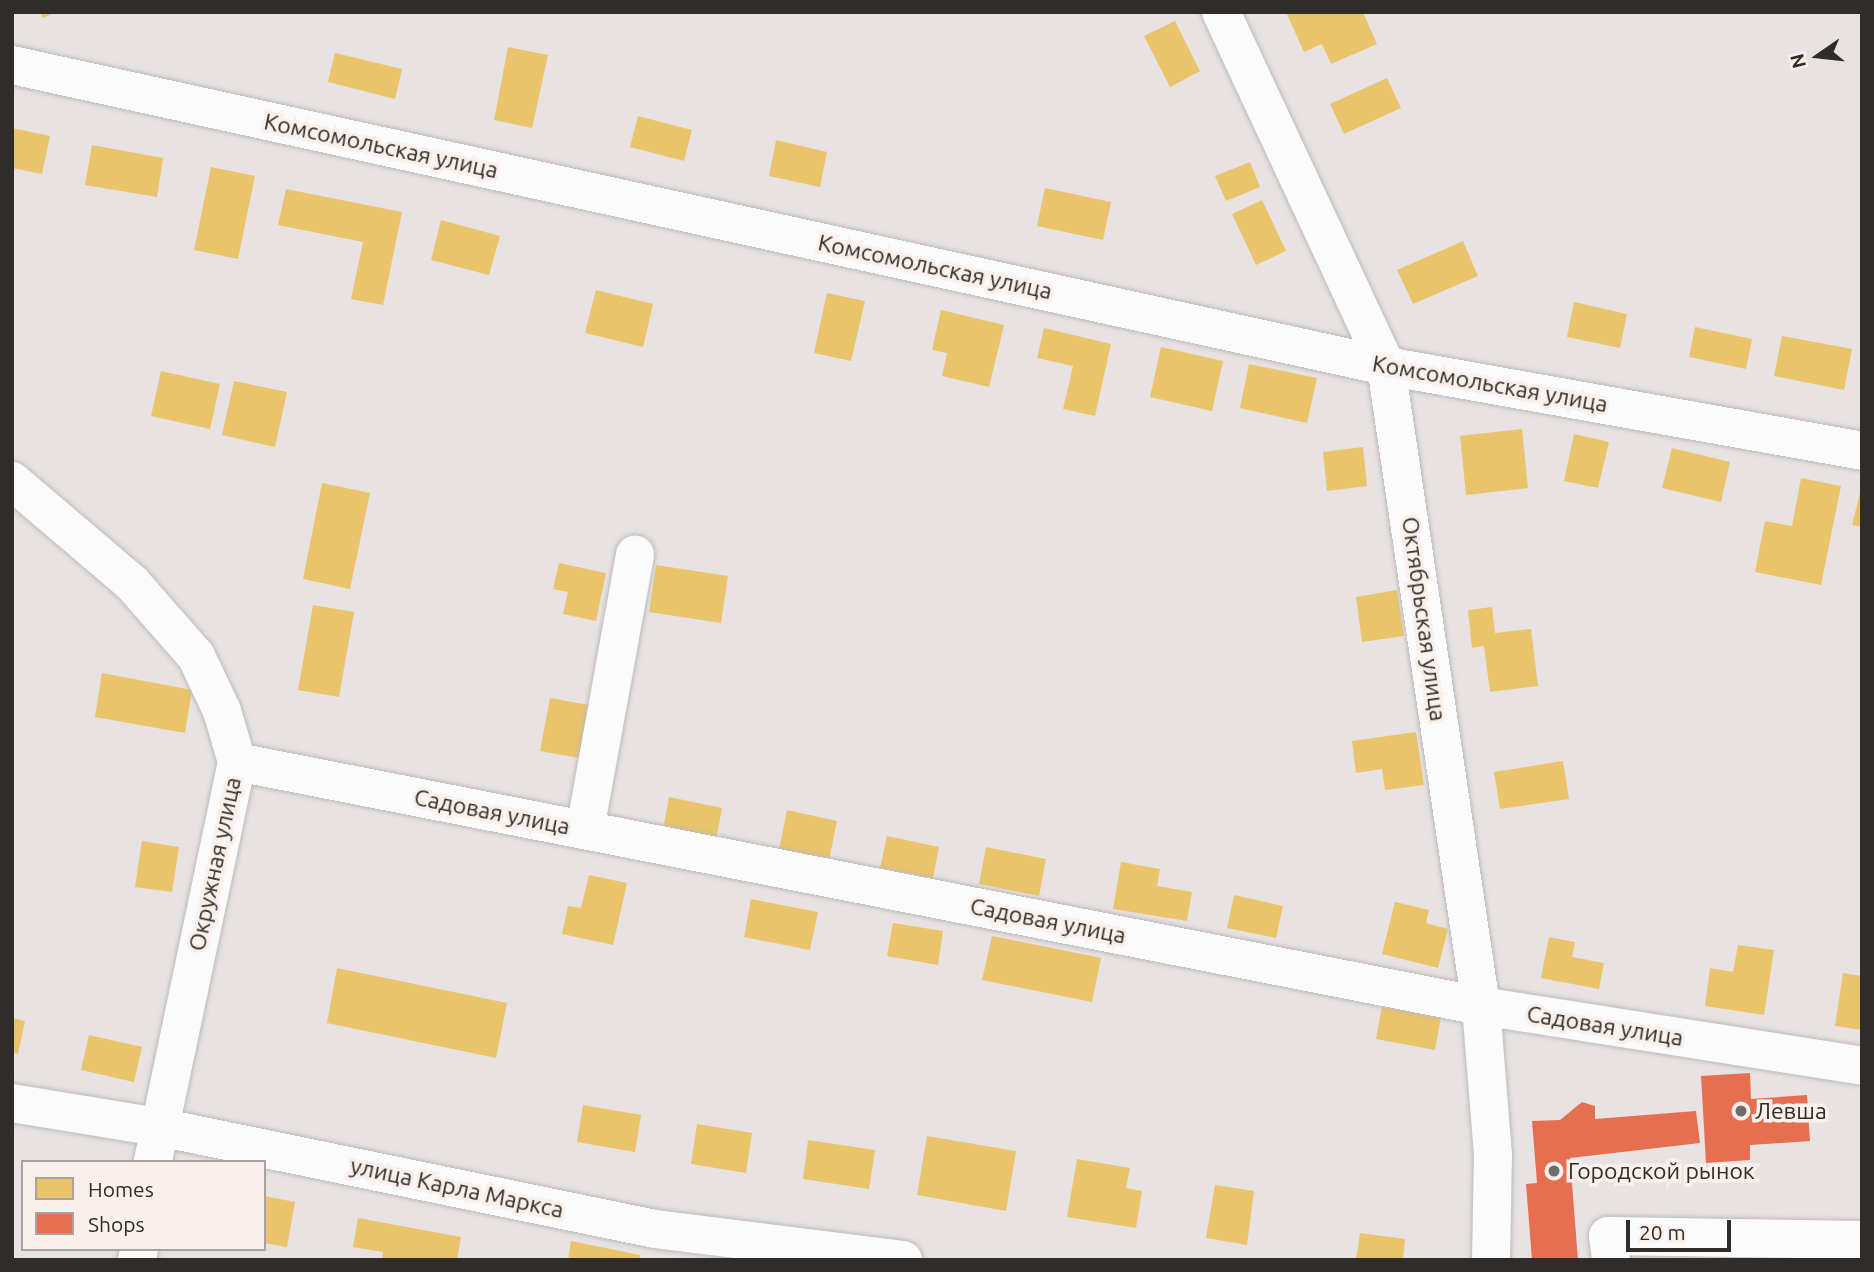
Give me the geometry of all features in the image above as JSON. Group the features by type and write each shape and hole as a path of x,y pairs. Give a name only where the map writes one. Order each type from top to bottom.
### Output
{"street":[{"name":"Октябрьская улица","path":"1221,12 1386,366 1481,1006 1493,1155 1491,1260"},
{"name":"Комсомольская улица","path":"12,65 1386,366 1862,451"},
{"name":"Окружная улица","path":"12,481 132,583 196,656 222,711 237,762 156,1145"},
{"path":"585,830 635,554"},
{"name":"Садовая улица","path":"237,762 1481,1006 1862,1066"},
{"name":"улица Карла Маркса","path":"12,1103 156,1145 231,1160"},
{"name":"улица Карла Маркса","path":"266,1167 653,1244 903,1260"},
{"path":"1611,1260 1608,1236 1862,1240"}],"building: Homes":[{"path":"40,12 56,12 43,18"},
{"path":"1286,12 1363,12 1377,44 1331,64 1322,44 1304,52"},
{"path":"1175,21 1200,71 1170,87 1144,36"},
{"path":"508,47 548,55 532,128 494,120"},
{"path":"335,53 402,69 395,99 328,82"},
{"path":"1387,78 1401,108 1344,134 1330,104"},
{"path":"638,116 692,130 684,161 630,147"},
{"path":"12,128 50,136 42,174 12,168"},
{"path":"776,140 827,152 820,187 769,176"},
{"path":"92,145 163,158 157,197 85,185"},
{"path":"1250,162 1260,187 1226,201 1215,176"},
{"path":"211,167 255,176 238,259 194,250"},
{"path":"1045,188 1111,202 1103,240 1037,226"},
{"path":"286,189 402,212 383,305 351,299 363,242 278,225"},
{"path":"1262,200 1286,251 1256,265 1232,214"},
{"path":"441,220 500,236 489,275 431,260"},
{"path":"1463,241 1478,276 1413,304 1397,270"},
{"path":"596,290 653,304 643,347 585,333"},
{"path":"827,293 865,301 851,361 814,353"},
{"path":"1574,302 1627,314 1620,348 1567,337"},
{"path":"941,310 1004,325 989,387 942,376 947,353 932,350"},
{"path":"1695,327 1752,339 1746,369 1689,357"},
{"path":"1044,328 1111,344 1095,416 1063,409 1073,366 1037,358"},
{"path":"1782,336 1852,349 1844,390 1774,376"},
{"path":"1161,347 1223,361 1212,411 1150,397"},
{"path":"1249,364 1317,378 1307,423 1240,408"},
{"path":"161,371 220,384 210,429 151,416"},
{"path":"234,381 287,392 275,447 222,435"},
{"path":"1522,429 1528,488 1466,495 1460,436"},
{"path":"1574,434 1609,442 1598,488 1564,481"},
{"path":"1363,447 1367,486 1327,491 1323,452"},
{"path":"1672,448 1730,462 1721,502 1662,488"},
{"path":"1801,478 1841,486 1821,585 1755,572 1765,521 1792,526"},
{"path":"322,483 370,493 350,589 303,579"},
{"path":"1862,485 1862,527 1852,525"},
{"path":"559,563 606,573 596,621 563,614 568,592 553,589"},
{"path":"656,565 728,576 721,623 649,612"},
{"path":"1397,590 1404,636 1362,642 1356,597"},
{"path":"313,605 354,612 339,697 298,690"},
{"path":"1492,607 1495,633 1531,629 1538,686 1490,692 1484,646 1472,648 1468,610"},
{"path":"102,673 192,690 185,733 95,717"},
{"path":"550,698 589,705 579,758 540,751"},
{"path":"1416,732 1424,785 1385,790 1382,769 1356,773 1352,741"},
{"path":"1563,761 1569,799 1500,809 1494,772"},
{"path":"669,797 722,808 716,840 663,830"},
{"path":"787,810 837,821 829,860 779,850"},
{"path":"887,836 939,847 933,878 880,868"},
{"path":"142,841 179,847 172,892 135,887"},
{"path":"986,847 1046,859 1039,896 979,884"},
{"path":"1121,862 1160,869 1157,886 1192,892 1187,921 1113,909"},
{"path":"589,875 627,883 613,945 562,934 568,906 581,908"},
{"path":"1234,895 1283,906 1276,938 1227,928"},
{"path":"751,899 818,912 810,950 744,937"},
{"path":"1395,902 1429,910 1426,923 1448,929 1438,968 1382,954"},
{"path":"893,923 943,931 938,965 887,956"},
{"path":"992,936 1101,958 1092,1002 982,980"},
{"path":"1549,937 1575,942 1572,957 1604,963 1599,989 1541,978"},
{"path":"1738,945 1774,950 1764,1015 1705,1006 1710,968 1733,972"},
{"path":"337,968 507,1003 496,1058 327,1023"},
{"path":"1843,973 1862,976 1862,1030 1835,1026"},
{"path":"1382,1006 1441,1017 1435,1050 1376,1039"},
{"path":"12,1018 25,1021 18,1054 12,1052"},
{"path":"89,1035 142,1047 134,1082 81,1070"},
{"path":"583,1105 641,1115 635,1152 577,1142"},
{"path":"697,1124 752,1133 746,1173 691,1164"},
{"path":"927,1136 1016,1151 1006,1211 917,1195"},
{"path":"808,1140 875,1150 869,1189 803,1179"},
{"path":"1077,1159 1130,1168 1126,1188 1142,1191 1136,1228 1067,1217"},
{"path":"1215,1185 1254,1191 1247,1245 1206,1238"},
{"path":"266,1196 295,1202 287,1247 266,1243"},
{"path":"358,1218 461,1237 457,1260 382,1260 383,1252 353,1247"},
{"path":"1360,1233 1405,1239 1403,1260 1356,1260"},
{"path":"571,1241 640,1255 639,1260 568,1260"}],"building: Shops":[{"path":"1750,1073 1751,1099 1807,1095 1810,1141 1750,1145 1750,1160 1706,1163 1701,1076"},
{"name":"Городской рынок","path":"1582,1102 1595,1106 1595,1119 1696,1111 1700,1143 1570,1158 1578,1260 1532,1260 1526,1184 1537,1183 1532,1121 1560,1120"}],"place":[{"name":"Левша","path":"1741,1111"},
{"name":"Городской рынок","path":"1554,1171"}]}
